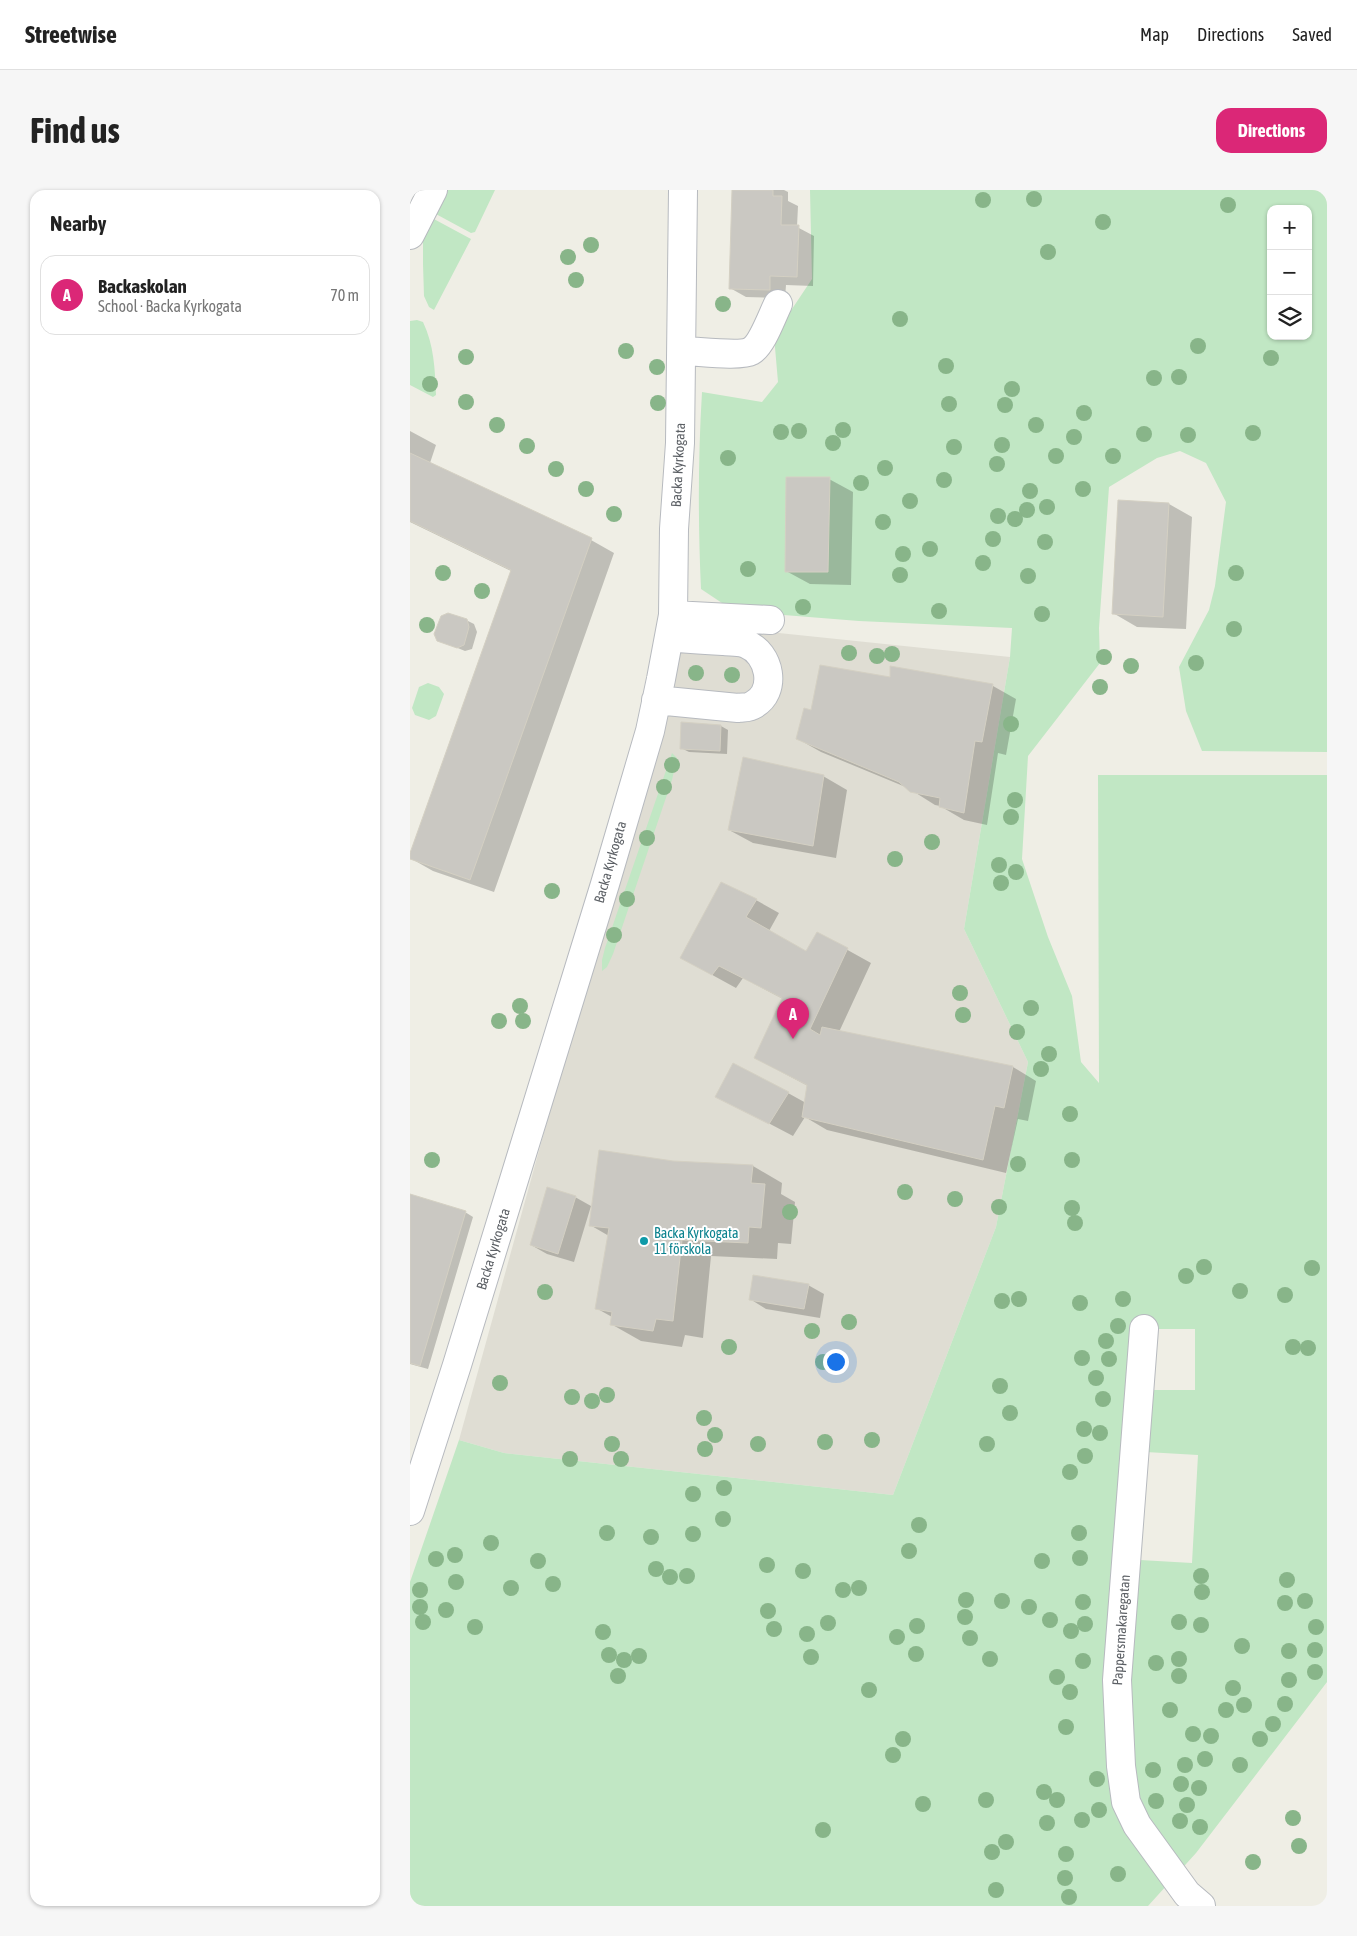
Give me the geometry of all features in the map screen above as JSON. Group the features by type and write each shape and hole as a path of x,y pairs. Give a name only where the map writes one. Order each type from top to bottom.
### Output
{"street":[{"name":"Backa Kyrkogata","path":"410,1511 457,1365 605,884 650,731 671,626 674,529 680,443 683,190"},
{"path":"410,235 428,192"},
{"path":"682,351 737,354 751,351 760,341 778,304"},
{"path":"671,626 770,620"},
{"path":"656,700 738,708 751,707 760,700 768,686 769,675 765,660 758,650 744,643 671,626"},
{"name":"Pappersmakaregatan","path":"1144,1328 1117,1680 1121,1766 1126,1802 1137,1825 1194,1900"}],"shaded area":[{"path":"682,623 1010,657 964,929 1028,1062 996,1227 893,1495 504,1453 459,1440"}],"green space":[{"path":"448,190 495,190 475,232 471,233 434,213"},
{"path":"810,190 1327,190 1327,752 1202,751 1186,711 1179,667 1209,610 1215,586 1226,502 1206,463 1180,451 1157,458 1109,487 1099,628 1100,663 1028,756 1022,859 1048,937 1072,996 1081,1062 1099,1083 1098,775 1327,775 1327,1682 1196,1853 1148,1906 410,1906 410,1582 459,1440 504,1453 893,1495 996,1227 1028,1062 964,929 1010,657 1012,628 859,621 734,611 701,589 699,490 702,392 762,402 778,382 774,336 812,279","holes":["1154,1329 1195,1329 1195,1390 1153,1390","1146,1452 1198,1455 1192,1563 1140,1560"]},
{"path":"432,218 471,239 434,310 429,307 424,296 423,264 423,238"},
{"path":"417,320 423,322 432,348 436,395 433,397 410,385 410,321"},
{"path":"428,683 439,687 444,694 436,716 429,720 415,715 412,708 419,687"},
{"path":"672,753 677,758 672,780 613,954 607,967 602,971 605,948"}],"building":[{"path":"732,190 773,190 773,196 782,196 781,225 799,225 797,277 770,276 770,290 729,289"},
{"path":"410,453 592,538 470,880 410,859 410,853 511,570 410,521"},
{"path":"786,477 830,477 828,572 785,572"},
{"path":"1118,500 1169,503 1163,617 1112,614"},
{"path":"448,613 467,619 469,627 464,645 457,648 437,641 434,634 441,616"},
{"path":"820,665 890,677 890,666 993,684 982,742 975,741 964,813 939,807 940,798 910,792 899,782 796,739 804,708 811,710"},
{"path":"681,722 721,725 720,751 680,749"},
{"path":"743,757 824,775 813,846 728,830"},
{"path":"721,882 757,899 746,917 806,951 817,932 848,948 810,1029 820,1035 822,1027 1013,1066 1004,1108 995,1106 983,1160 802,1117 807,1085 754,1058 782,998 719,966 712,975 680,958"},
{"path":"733,1063 789,1092 769,1124 715,1097"},
{"name":"Backa Kyrkogata 11 förskola","path":"599,1150 673,1161 753,1165 751,1183 765,1184 761,1228 749,1227 748,1243 682,1240 673,1321 656,1319 653,1331 610,1325 612,1312 595,1309 609,1228 589,1226"},
{"path":"547,1187 576,1196 558,1254 530,1245"},
{"path":"410,1194 466,1211 420,1366 410,1363"},
{"path":"753,1275 809,1284 804,1309 749,1300"}],"place":[{"name":"Backaskolan","path":"793,1039"},
{"name":"Backa Kyrkogata 11 förskola","path":"644,1241"}]}
